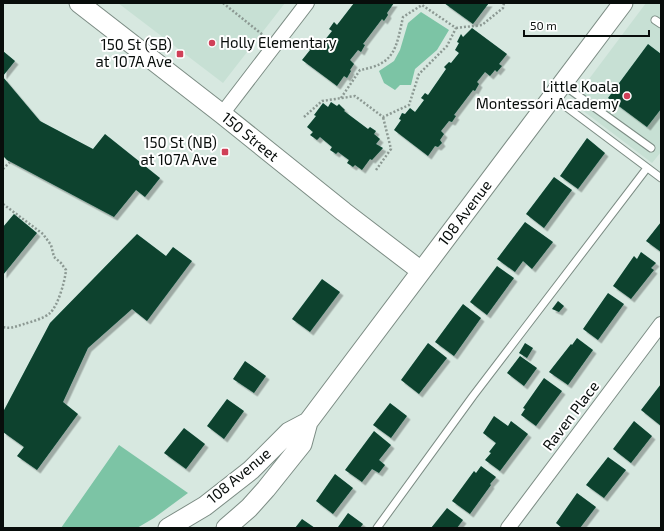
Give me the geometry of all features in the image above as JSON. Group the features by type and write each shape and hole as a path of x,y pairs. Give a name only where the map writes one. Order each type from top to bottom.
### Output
{"main road":[{"name":"150 Street","path":"79,3 222,114 338,208 421,271"},
{"name":"108 Avenue","path":"226,528 249,508 266,490 302,444 308,422 623,3"},
{"name":"108 Avenue","path":"168,528 219,495 251,470 289,432 308,422"},
{"path":"191,528 197,524 219,495"}],"street":[{"path":"222,114 307,3"},
{"name":"Raven Place","path":"508,528 661,324"}],"lane":[{"path":"558,90 651,148"},
{"path":"558,90 647,168 661,178"},
{"path":"377,528 473,396 647,168"}],"path":[{"path":"223,3 265,36"},
{"path":"340,98 360,70 374,68 390,58 397,45 404,17 422,5 456,28 482,25 503,8 504,3"},
{"path":"383,117 409,105 419,74 447,46 456,28"},
{"path":"304,117 322,101 355,96 383,117 391,149 376,170"},
{"path":"3,169 10,162"},
{"path":"3,204 43,234 51,245 54,258 61,263 66,270 65,282 50,313 33,322 10,328 3,327"}],"shaded area":[{"name":"Holly Elementary","path":"118,3 285,3 223,83"},
{"path":"646,3 661,3 661,152 652,163 582,110 574,99"}],"green space":[{"path":"421,12 449,30 437,50 415,69 411,85 400,85 395,90 384,83 379,71 394,61 400,50 408,23"},
{"path":"119,445 188,493 154,518 137,528 61,528"}],"building":[{"path":"354,3 394,3 387,13 388,15 384,21 382,19 363,44 365,45 361,52 358,50 350,60 354,64 350,70 351,71 347,78 344,76 337,86 302,60 310,50 308,48 312,42 315,44 319,38 324,41 332,31 329,29 334,22 337,25"},
{"path":"444,3 489,3 473,24"},
{"path":"472,28 507,54 499,64 502,66 497,72 495,70 490,76 485,72 477,82 479,84 475,91 473,90 454,115 456,116 452,122 449,121 441,131 444,134 440,140 442,143 438,147 435,146 428,156 394,130 401,120 399,119 402,113 405,114 410,108 415,112 424,100 421,98 425,93 428,95 446,69 444,67 449,62 451,63 459,53 455,50 459,43 457,42 461,34 463,37"},
{"path":"648,44 661,54 661,109 647,127 608,98"},
{"path":"3,51 15,61 3,76"},
{"path":"3,77 40,121 93,149 105,134 160,178 145,197 136,190 114,217 7,160 3,156"},
{"path":"331,102 337,106 339,104 345,110 344,111 368,129 370,127 376,131 374,134 380,139 376,144 383,148 372,160 370,159 362,170 355,165 353,167 347,163 349,160 338,152 336,154 330,150 332,147 320,137 317,140 310,135 313,132 307,127 316,116 314,115 323,103 328,107"},
{"path":"587,138 605,153 578,189 560,176"},
{"path":"554,177 572,190 544,228 526,214"},
{"path":"14,214 37,233 3,275 3,227"},
{"path":"525,222 553,242 532,269 523,261 515,272 497,259"},
{"path":"661,222 661,252 646,241"},
{"path":"137,234 166,256 173,247 192,261 147,321 132,309 88,348 63,402 78,414 37,470 17,456 24,447 3,432 3,412 50,323"},
{"path":"641,252 656,263 651,268 654,270 631,299 613,286 634,256 637,259"},
{"path":"497,266 514,278 487,315 470,302"},
{"path":"322,279 340,292 310,332 292,319"},
{"path":"608,293 624,304 598,340 583,329"},
{"path":"558,301 564,306 559,312 552,309"},
{"path":"463,304 481,318 454,356 435,342"},
{"path":"577,338 593,350 568,385 549,372"},
{"path":"428,343 447,358 419,394 401,380"},
{"path":"525,343 533,348 527,358 519,353"},
{"path":"520,356 537,368 524,386 507,373"},
{"path":"245,361 266,376 254,393 233,379"},
{"path":"544,378 562,391 536,426 521,415 525,409 523,408"},
{"path":"661,384 661,426 641,410"},
{"path":"227,399 244,411 224,439 207,426"},
{"path":"390,403 407,416 391,438 373,425"},
{"path":"494,416 508,426 511,421 528,434 500,471 485,460 491,453 489,452 496,443 483,433"},
{"path":"634,421 652,436 631,463 613,449"},
{"path":"184,428 205,444 186,469 164,453"},
{"path":"374,431 391,445 379,460 385,465 379,473 372,469 362,482 345,470"},
{"path":"608,457 626,470 604,498 586,485"},
{"path":"481,466 496,477 470,514 452,501 474,471 476,473"},
{"path":"335,474 353,488 333,514 316,501"},
{"path":"577,493 596,507 580,528 562,528 556,523"},
{"path":"447,508 463,520 457,528 431,528"},
{"path":"348,513 363,524 360,528 338,527"},
{"path":"302,519 315,528 295,528"}],"place":[{"name":"Holly Elementary","path":"212,43"},
{"name":"150 St (SB) at 107A Ave","path":"180,54"},
{"name":"Little Koala Montessori Academy","path":"627,96"},
{"name":"150 St (NB) at 107A Ave","path":"225,152"}]}
